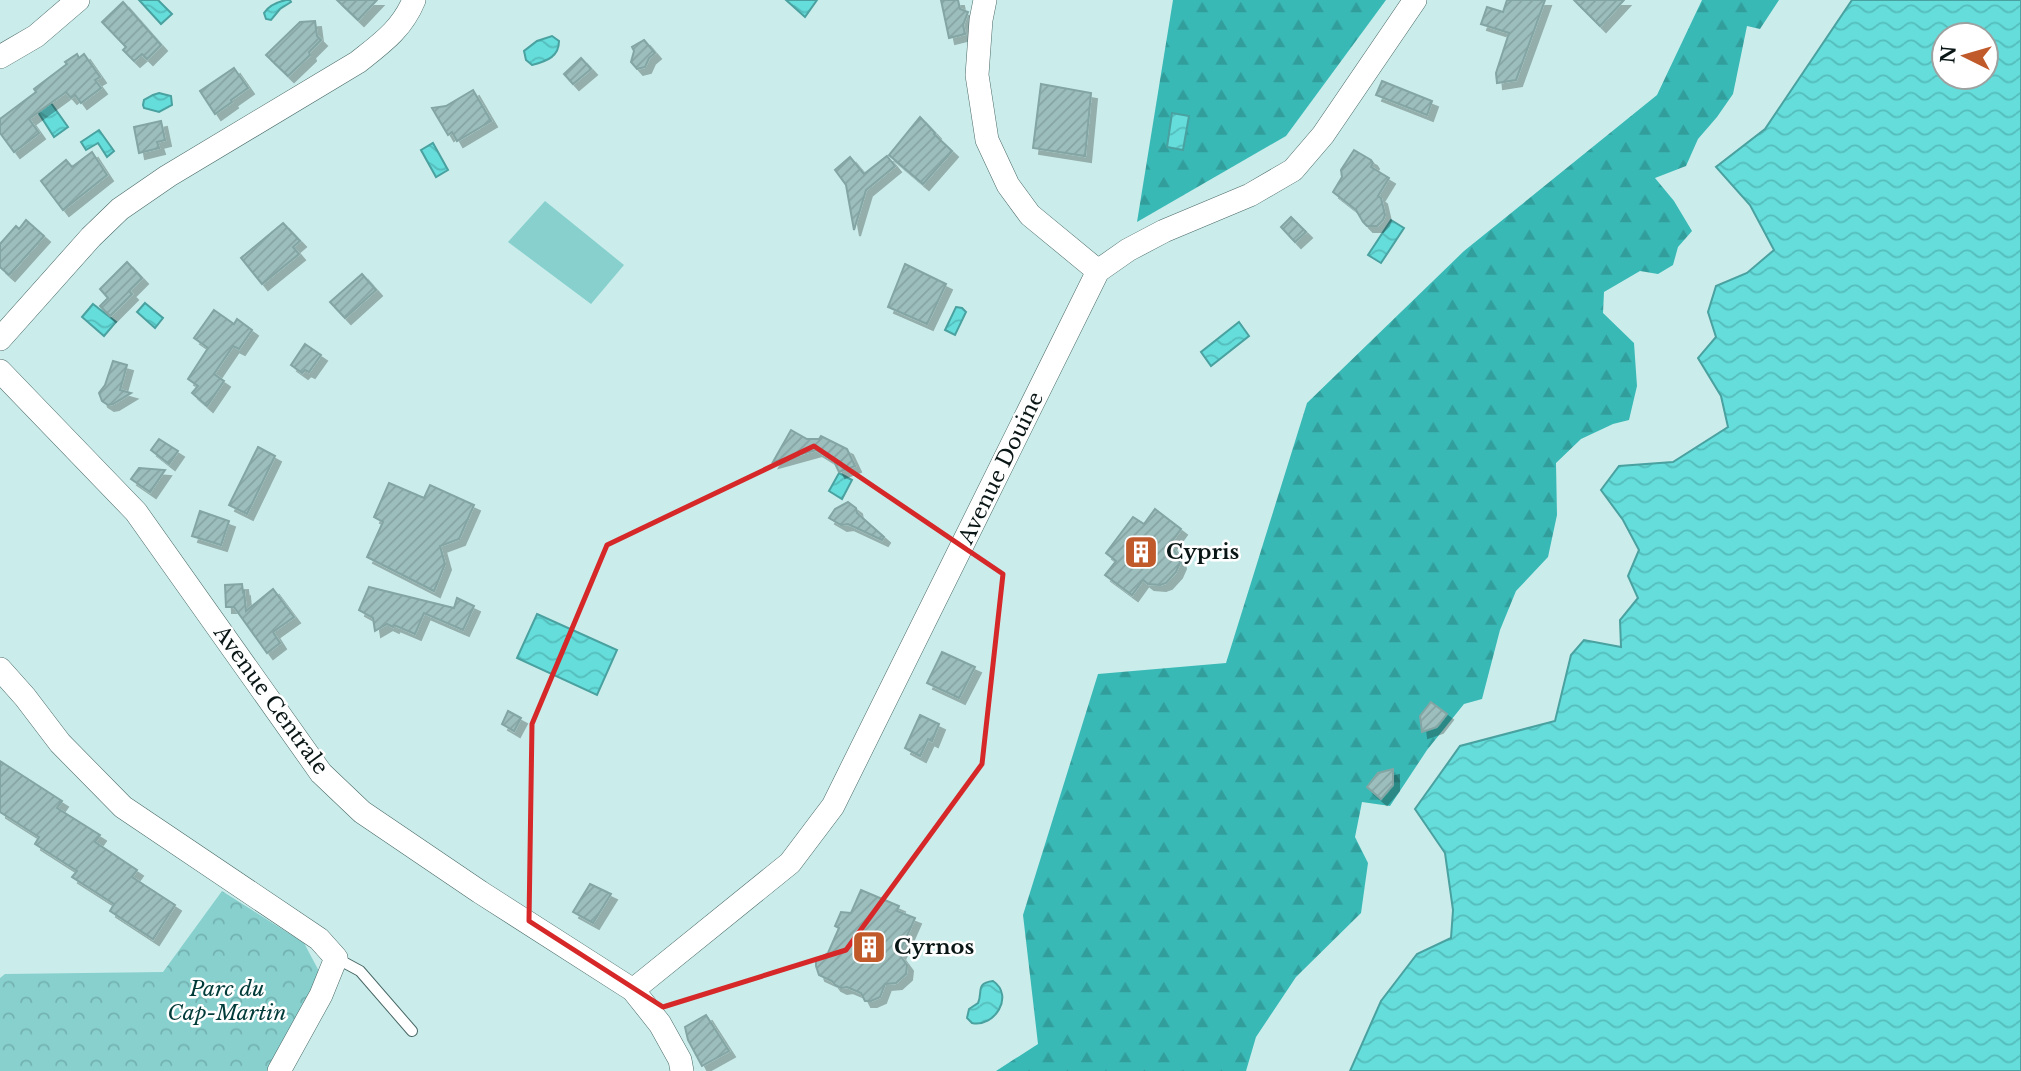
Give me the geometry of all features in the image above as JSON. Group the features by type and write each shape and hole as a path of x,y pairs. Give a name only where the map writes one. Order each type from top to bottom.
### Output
{"street":[{"path":"0,57 36,36 78,0"},
{"path":"0,339 91,237 120,209 168,176 358,62 386,40 407,16 414,0"},
{"path":"985,0 977,75 987,140 1008,185 1030,215 1098,271"},
{"name":"Avenue Douine","path":"633,990 790,863 833,806 1098,271 1128,250 1164,231 1250,195 1293,170 1323,135 1415,0"},
{"name":"Avenue Centrale","path":"0,371 136,512 321,773 362,812 633,990 660,1024 680,1060 681,1071"},
{"path":"0,669 60,743 123,807 319,939 336,958 321,995 279,1071"}],"lane":[{"path":"336,958 360,971 412,1031"}],"highlighted area":[{"path":"814,446 1003,574 982,764 846,950 663,1007 529,921 532,724 607,545"}],"green space":[{"path":"1173,0 1386,0 1286,136 1137,222"},
{"path":"1702,0 1779,0 1760,29 1747,26 1733,94 1698,139 1686,166 1655,178 1674,201 1692,231 1678,247 1673,265 1658,274 1640,271 1604,292 1603,313 1634,343 1637,386 1629,420 1613,424 1581,439 1556,463 1557,515 1548,557 1516,591 1500,630 1482,699 1464,704 1427,750 1390,806 1362,802 1355,837 1368,863 1361,913 1296,977 1256,1037 1246,1071 996,1071 1038,1044 1023,915 1098,674 1226,663 1307,403 1464,251 1657,95"},
{"path":"545,201 624,265 591,304 508,242"},
{"name":"Parc du Cap-Martin","path":"222,891 304,943 320,973 268,1071 0,1071 0,978 5,974 163,972"}],"water":[{"path":"139,0 158,0 172,14 161,24"},
{"path":"286,0 291,2 280,9 271,20 266,19 264,13 268,8"},
{"path":"786,0 817,0 805,17"},
{"path":"1852,0 2021,0 2021,1071 1350,1071 1381,1001 1417,954 1451,938 1453,910 1445,853 1415,809 1460,746 1555,721 1571,655 1584,640 1621,647 1620,620 1638,598 1628,576 1639,550 1623,520 1601,490 1619,466 1673,462 1728,427 1721,396 1698,358 1716,337 1708,312 1716,286 1747,273 1774,250 1750,205 1716,167 1765,129"},
{"path":"552,36 559,41 557,51 552,57 532,65 526,60 524,51 537,41"},
{"path":"159,93 171,96 172,105 159,112 144,108 144,100"},
{"path":"51,103 68,127 54,137 38,112"},
{"path":"1172,113 1189,116 1183,150 1167,147"},
{"path":"99,130 114,151 107,157 98,143 86,150 81,142"},
{"path":"433,143 448,170 436,177 421,150"},
{"path":"1391,220 1404,228 1381,263 1368,255"},
{"path":"145,303 163,318 155,328 137,312"},
{"path":"93,304 116,322 104,336 82,317"},
{"path":"956,307 966,312 955,335 945,330"},
{"path":"1239,322 1249,336 1211,366 1201,352"},
{"path":"839,473 852,480 842,499 829,491"},
{"path":"537,614 617,650 597,695 517,658"},
{"path":"993,981 1002,995 999,1010 988,1021 972,1023 967,1018 969,1009 978,1003 982,986"}],"building":[{"path":"337,0 377,0 358,20"},
{"path":"941,0 958,0 960,9 968,12 963,25 965,34 949,38"},
{"path":"1507,0 1545,0 1516,80 1497,83 1496,73 1509,33 1481,24 1487,7 1503,12"},
{"path":"1574,0 1624,0 1600,26"},
{"path":"123,2 161,45 147,59 142,54 134,61 123,50 126,47 102,22"},
{"path":"315,21 317,36 321,40 288,76 266,55 300,22"},
{"path":"644,40 655,53 645,67 637,69 631,62 634,51 632,47"},
{"path":"77,54 79,58 84,54 100,77 95,80 101,88 81,103 75,95 71,98 66,92 29,119 39,133 14,152 0,133 0,119 36,92 34,89"},
{"path":"581,58 591,69 573,84 564,74"},
{"path":"234,68 248,88 215,114 200,91"},
{"path":"1382,81 1432,101 1427,115 1376,95"},
{"path":"1041,84 1091,93 1085,156 1033,148"},
{"path":"473,90 491,121 457,141 452,132 448,135 432,108 446,106"},
{"path":"920,117 952,151 923,184 889,155"},
{"path":"161,121 165,140 157,142 159,148 139,153 134,127"},
{"path":"1354,150 1371,160 1371,167 1389,178 1378,196 1381,198 1385,215 1377,226 1367,226 1356,210 1333,192 1342,177 1341,170"},
{"path":"92,152 107,175 63,210 41,181 66,160 72,167"},
{"path":"887,156 895,166 866,190 854,230 846,185 835,170 850,157 864,174"},
{"path":"1291,217 1306,232 1295,242 1281,227"},
{"path":"26,220 44,236 9,275 0,267 0,244 16,226 19,229"},
{"path":"283,223 300,241 293,247 299,254 262,284 241,258"},
{"path":"127,262 142,278 129,291 132,294 110,316 100,306 108,298 100,289"},
{"path":"905,264 946,284 927,324 888,307"},
{"path":"362,274 376,290 345,318 330,302"},
{"path":"214,310 234,324 237,319 252,330 239,349 233,346 214,374 224,381 207,406 192,393 198,386 188,379 208,348 194,338"},
{"path":"305,344 321,355 309,372 305,370 302,373 291,365"},
{"path":"113,361 127,365 120,390 131,393 108,405 102,401 99,393 105,385"},
{"path":"791,430 807,439 819,439 821,436 847,449 855,466 839,472 832,457 831,459 816,450 773,462"},
{"path":"159,439 178,451 169,464 151,450"},
{"path":"258,447 275,456 247,514 229,505"},
{"path":"139,468 165,470 150,492 131,479"},
{"path":"389,483 424,498 430,485 474,505 459,539 440,546 445,564 434,591 367,557 383,522 374,517"},
{"path":"848,502 884,537 882,540 829,518 835,509"},
{"name":"Cypris","path":"1155,509 1181,529 1170,544 1180,563 1166,583 1148,584 1143,580 1132,595 1105,575 1116,561 1106,553 1133,517 1144,524"},
{"path":"200,511 229,521 221,545 192,536"},
{"path":"242,584 246,611 273,589 294,617 273,632 280,643 267,653 234,607 226,607 225,585"},
{"path":"369,587 454,608 457,598 474,606 463,630 424,613 415,634 387,624 375,631 373,618 359,610"},
{"path":"942,652 975,667 959,698 927,683"},
{"path":"1431,702 1447,714 1437,727 1422,732 1420,716"},
{"path":"508,711 521,718 514,731 502,724"},
{"path":"920,715 939,724 932,741 928,739 920,756 905,748"},
{"path":"0,761 62,801 57,808 100,835 95,842 137,870 132,877 175,905 153,939 110,911 114,904 72,877 77,871 35,844 39,837 0,812"},
{"path":"1393,769 1393,785 1381,799 1367,787 1378,773"},
{"path":"590,884 611,894 593,923 573,912"},
{"name":"Cyrnos","path":"861,890 899,906 897,911 915,918 899,954 907,965 906,974 896,983 885,984 880,997 871,1001 865,1001 861,993 847,987 841,988 819,975 816,966 816,960 828,953 839,928 835,926 841,912 851,913"},
{"path":"706,1015 729,1051 702,1066 688,1040 685,1027"}],"place":[{"name":"Cypris","path":"1141,552"},
{"name":"Cyrnos","path":"869,947"}]}
